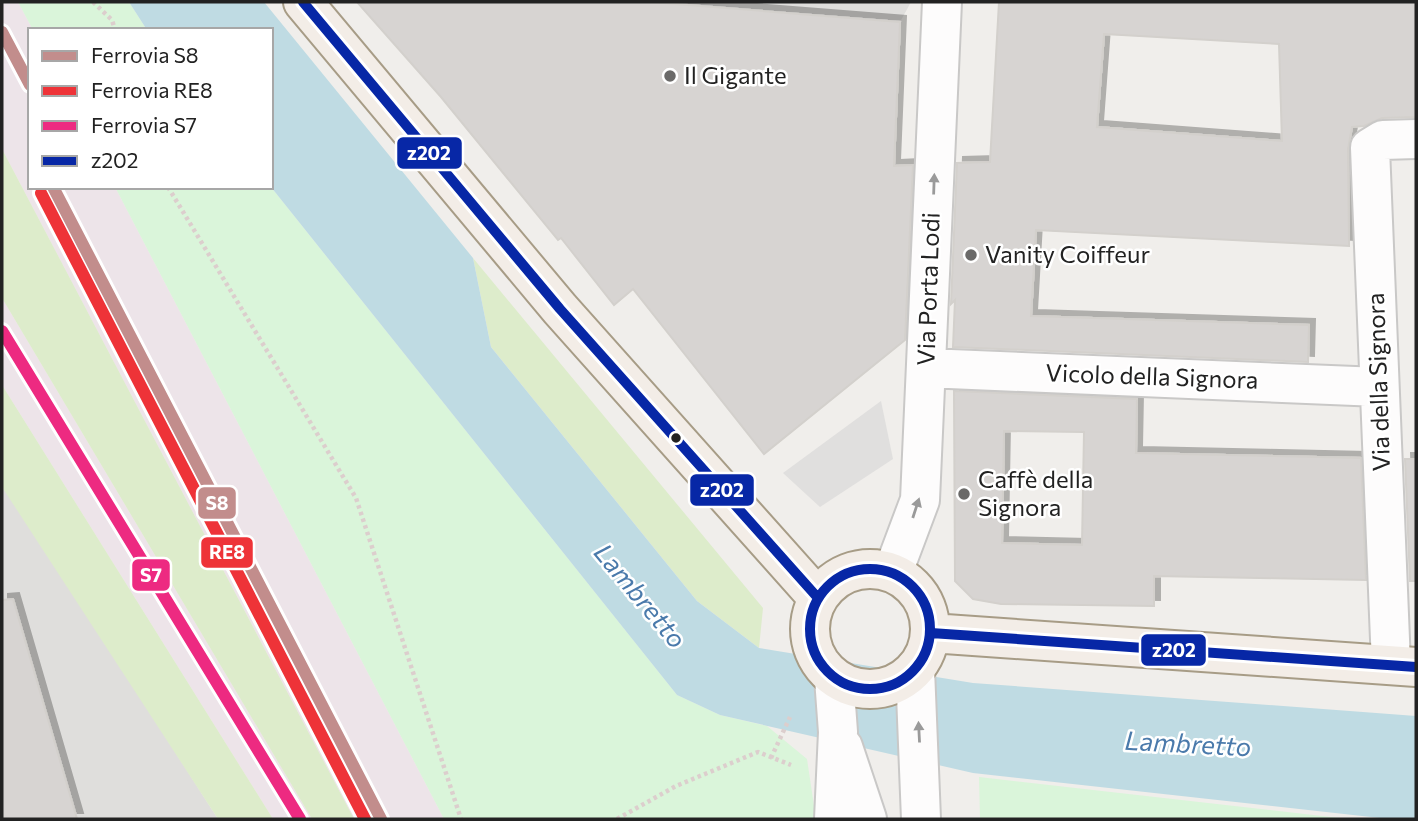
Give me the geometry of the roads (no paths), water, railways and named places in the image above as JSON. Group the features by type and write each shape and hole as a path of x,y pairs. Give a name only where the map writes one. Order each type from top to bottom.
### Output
{"main road":[{"path":"303,2 814,610 816,656 834,678 865,690 892,685 915,669 927,652 931,634 929,614 916,589 893,572 863,568 836,579 814,610"},
{"path":"931,634 1404,666"}],"street":[{"name":"Via Porta Lodi","path":"893,572 920,499 942,2"},
{"name":"Via della Signora","path":"1404,666 1378,387 1370,148 1384,140 1416,139"},
{"name":"Vicolo della Signora","path":"926,368 1378,387"},
{"path":"915,669 924,811"},
{"path":"834,678 838,732 834,819"},
{"path":"838,732 867,819"}],"water":[{"name":"Lambretto","path":"129,2 264,2 473,258 491,347 697,601 759,648 973,683 1416,716 1416,819 1389,819 973,773 720,715 677,695 273,189 273,28 146,28"}],"rail line":[{"name":"S8","path":"2,32 28,81"},
{"name":"S8","path":"54,189 381,819"},
{"name":"RE8","path":"41,193 365,819"},
{"name":"S7","path":"2,331 300,819"}],"place":[{"name":"Il Gigante","path":"670,76"},
{"name":"Vanity Coiffeur","path":"971,255"},
{"name":"Caffè della Signora","path":"964,494"}]}
